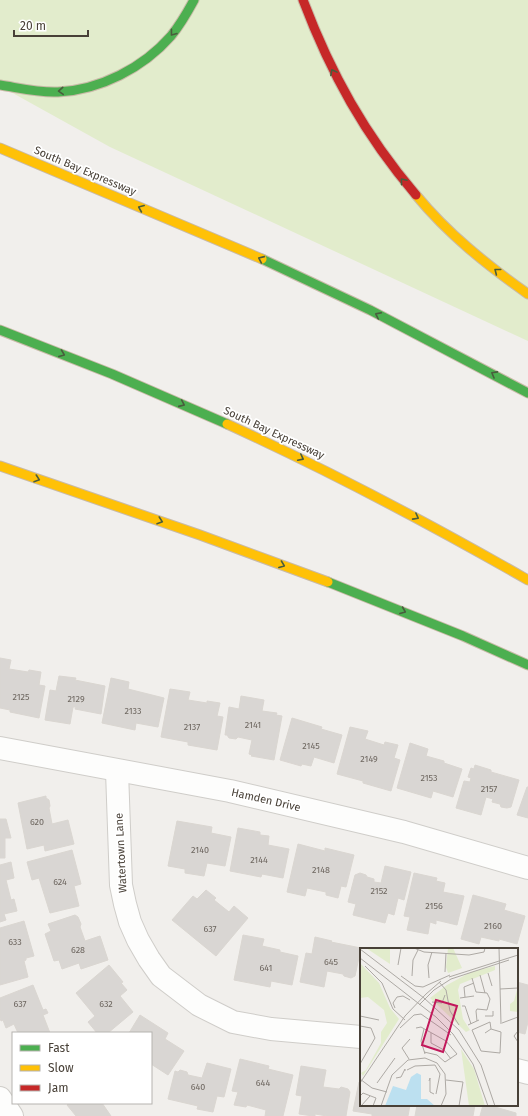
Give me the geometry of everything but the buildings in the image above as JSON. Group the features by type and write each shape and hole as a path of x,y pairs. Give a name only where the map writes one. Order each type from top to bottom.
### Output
{"highway":[{"path":"0,85 36,91 58,92 99,84 118,76 137,66 154,54 164,44 182,22 194,0"},
{"path":"303,0 326,59 345,95 369,135 392,168 418,199 446,228 476,255 528,294"},
{"name":"South Bay Expressway","path":"0,148 229,245 316,284 528,393"},
{"name":"South Bay Expressway","path":"0,330 124,378 294,455 392,504 528,580"},
{"path":"0,334 36,343"},
{"path":"0,466 324,580 435,624 528,665"}],"street":[{"name":"Hamden Drive","path":"0,748 230,791 270,800 404,832 528,868"},
{"name":"Watertown Lane","path":"118,771 121,885 130,922 148,959 161,976 199,1005 233,1022 271,1029 360,1037"},
{"path":"518,1070 528,1073"},
{"path":"0,1098 12,1116"}],"green space":[{"path":"0,0 528,0 528,341 110,147 0,86"}],"traffic: fast":[{"path":"0,85 36,91 58,92 89,87 105,82 134,67 160,48 177,28 194,0"},
{"path":"262,259 370,310 528,393"},
{"path":"0,330 112,374 227,424"},
{"path":"328,582 463,636 528,665"}],"traffic: slow":[{"path":"0,148 262,259"},
{"path":"416,195 455,236 498,272 528,294"},
{"path":"227,424 304,460 528,580"},
{"path":"0,466 200,535 328,582"}],"traffic: jam":[{"path":"303,0 325,53 351,103 381,150 416,195"}]}
